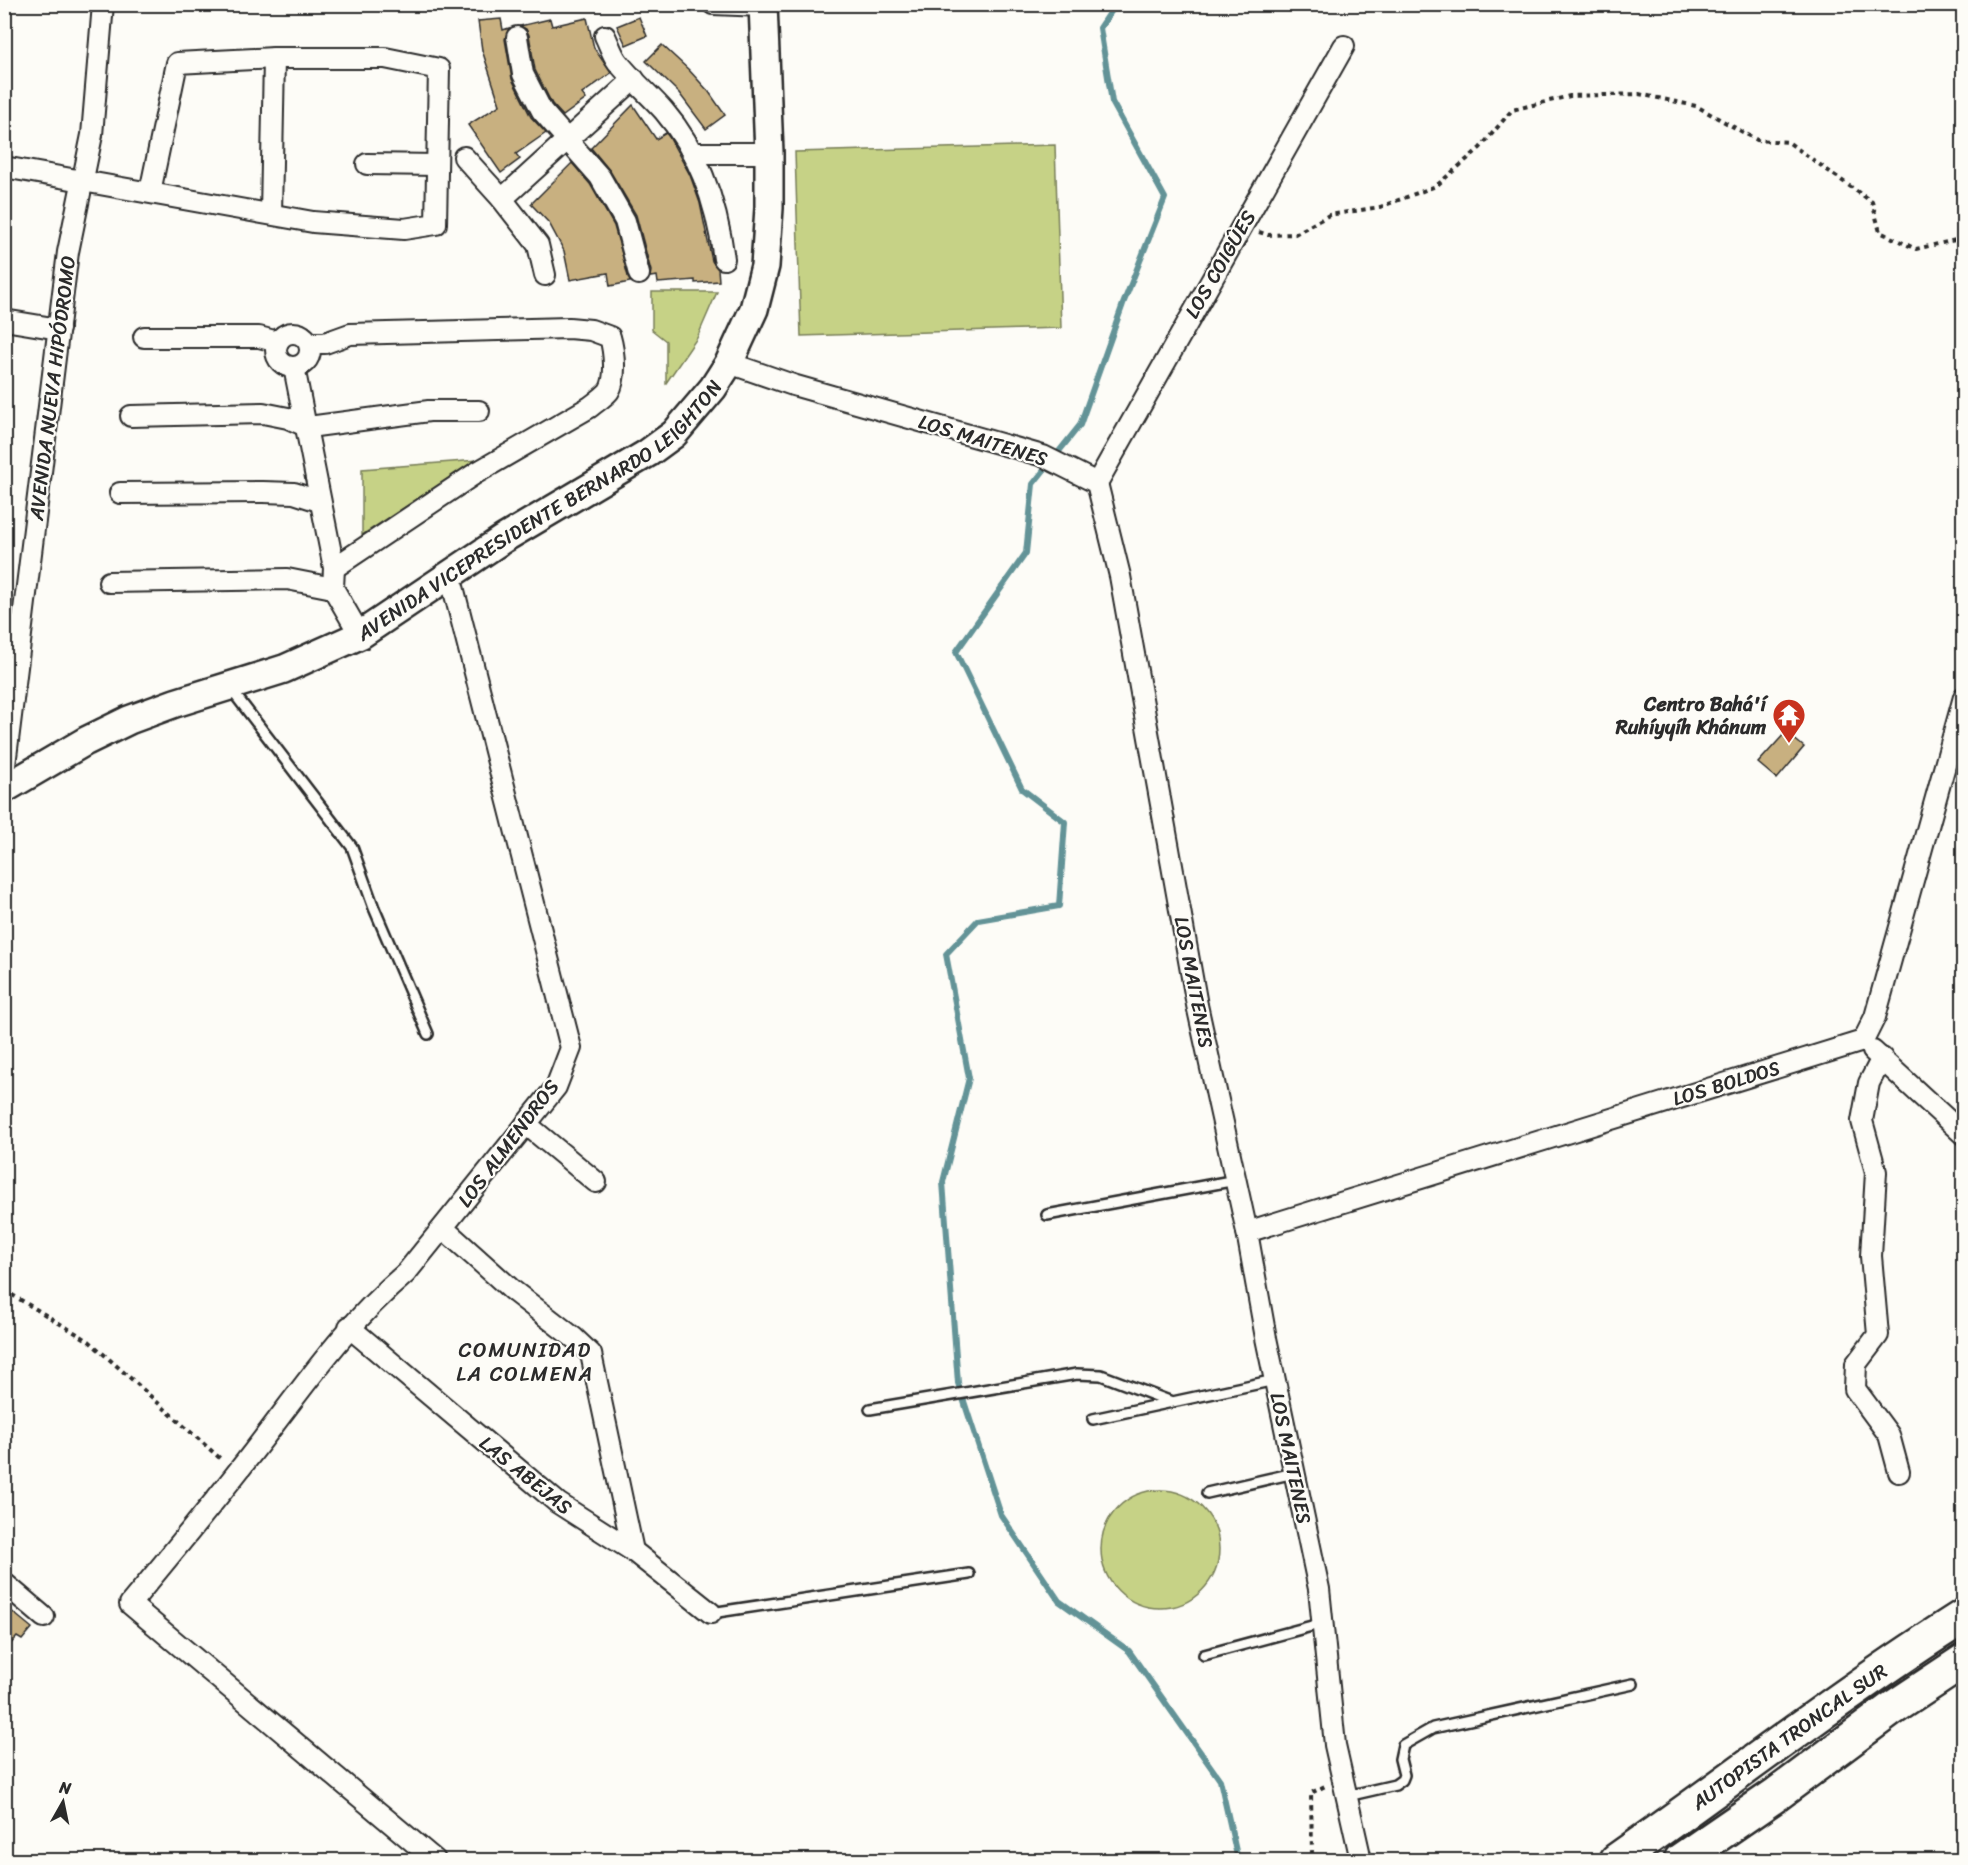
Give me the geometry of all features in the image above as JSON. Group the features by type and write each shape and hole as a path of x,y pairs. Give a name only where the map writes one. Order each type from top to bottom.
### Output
{"highway":[{"name":"AUTOPISTA TRONCAL SUR","path":"1617,1860 1715,1792 1857,1687 1964,1616"},
{"name":"AUTOPISTA TRONCAL SUR","path":"1681,1860 1777,1794 1890,1710 1964,1660"}],"main road":[{"name":"AVENIDA VICEPRESIDENTE BERNARDO LEIGHTON","path":"4,789 78,746 129,720 284,669 360,635 503,539 648,453 674,434 701,404 729,363 754,309 765,266 769,208 769,153 763,5"}],"street":[{"name":"AVENIDA NUEVA HIPÓDROMO","path":"4,772 68,252 92,135 103,4"},
{"path":"713,4 763,5"},
{"path":"605,36 617,60 666,114 693,153 713,202 724,258"},
{"path":"517,37 523,74 542,111 600,177 625,221 639,274"},
{"name":"LOS COIGÛES","path":"1097,483 1344,46"},
{"path":"4,167 313,222 404,229 436,224 438,69 385,58 274,58 177,63 150,192"},
{"path":"271,214 274,58"},
{"path":"502,199 634,78"},
{"path":"693,153 769,153"},
{"path":"464,157 502,199 538,245 545,275"},
{"path":"367,164 437,165"},
{"path":"4,320 58,329"},
{"path":"309,343 325,343 350,334 569,328 602,333 610,338 612,346 612,383 609,391 602,398 476,473 334,568"},
{"path":"296,333 302,335 309,343 308,359 300,366 284,365 277,357 278,342 286,335 296,333"},
{"path":"144,337 259,337 278,342"},
{"name":"LOS MAITENES","path":"729,363 793,385 1043,456 1097,483 1120,576 1197,1005 1247,1232 1275,1380 1319,1589 1335,1745 1361,1860"},
{"path":"294,367 334,568 333,588 360,635"},
{"path":"131,416 263,413 288,418 306,426 429,411 479,411"},
{"path":"120,493 263,492 294,494 319,501"},
{"name":"LOS ALMENDROS","path":"435,1860 130,1604 237,1473 349,1327 382,1293 406,1273 556,1087 571,1048 450,575"},
{"path":"109,582 287,579 333,588"},
{"path":"1964,698 1875,1017 1863,1041 1964,1135"},
{"name":"LOS BOLDOS","path":"1247,1232 1863,1041"},
{"path":"1882,1058 1869,1083 1862,1121 1876,1172 1871,1256 1878,1335 1856,1365 1855,1389 1889,1435 1899,1472"},
{"path":"526,1124 596,1182"},
{"path":"442,1228 512,1290 591,1354 633,1551"},
{"name":"LAS ABEJAS","path":"349,1327 558,1503 633,1551 711,1613"},
{"path":"4,1583 44,1617"}],"lane":[{"path":"229,686 352,847 374,908 428,1034"},
{"path":"1047,1215 1236,1180"},
{"path":"870,1409 1077,1374 1101,1376 1172,1402"},
{"path":"1094,1419 1275,1380"},
{"path":"1207,1493 1294,1473"},
{"path":"711,1613 969,1574"},
{"path":"1204,1655 1323,1623"},
{"path":"1344,1787 1395,1785 1402,1780 1404,1775 1400,1759 1403,1745 1433,1728 1633,1684"}],"path":[{"path":"1242,226 1268,235 1295,234 1329,214 1380,207 1436,186 1480,148 1512,110 1570,96 1640,94 1696,106 1757,140 1788,142 1872,202 1880,232 1916,249 1964,237"},
{"path":"4,1290 89,1341 237,1473"},
{"path":"1305,1860 1312,1855 1311,1793 1344,1787"}],"green space":[{"path":"1055,145 1061,328 801,336 795,152"},
{"path":"652,292 717,292 697,338 666,383 666,341 652,330"},
{"path":"478,460 362,535 362,469"},
{"path":"1160,1490 1183,1494 1202,1507 1215,1526 1219,1549 1215,1572 1202,1591 1183,1604 1160,1608 1137,1604 1118,1591 1105,1572 1101,1549 1105,1526 1118,1507 1137,1494"}],"building":[{"path":"639,17 647,36 626,45 617,26"},
{"path":"587,18 594,48 611,73 582,94 586,99 563,116 552,104 535,70 529,35 526,29 520,26 550,19 552,26"},
{"path":"501,19 503,30 509,28 505,39 512,79 531,117 546,133 516,154 520,159 501,173 468,125 500,105 482,50 478,21"},
{"path":"662,45 709,92 725,115 706,129 679,93 646,61"},
{"path":"633,105 656,139 666,133 690,175 700,203 712,261 718,269 719,281 658,283 657,276 650,277 651,271 636,215 610,171 591,148"},
{"path":"572,163 590,184 614,226 630,282 610,286 608,273 570,280 564,251 549,223 531,204"},
{"path":"1786,732 1804,747 1777,779 1758,763"},
{"path":"4,1605 32,1628 22,1640 17,1637 4,1651"}],"waterway":[{"path":"1116,4 1100,28 1112,102 1165,198 1123,304 1080,425 1033,484 1026,553 956,652 1022,789 1065,822 1059,906 978,920 946,954 969,1078 943,1182 958,1383 1001,1515 1059,1601 1129,1651 1220,1780 1238,1860"}],"place":[{"name":"Centro Bahá'í Ruhíyyíh Khánum","path":"1789,744"}],"district":[{"name":"COMUNIDAD LA COLMENA","path":"525,1362"}]}
